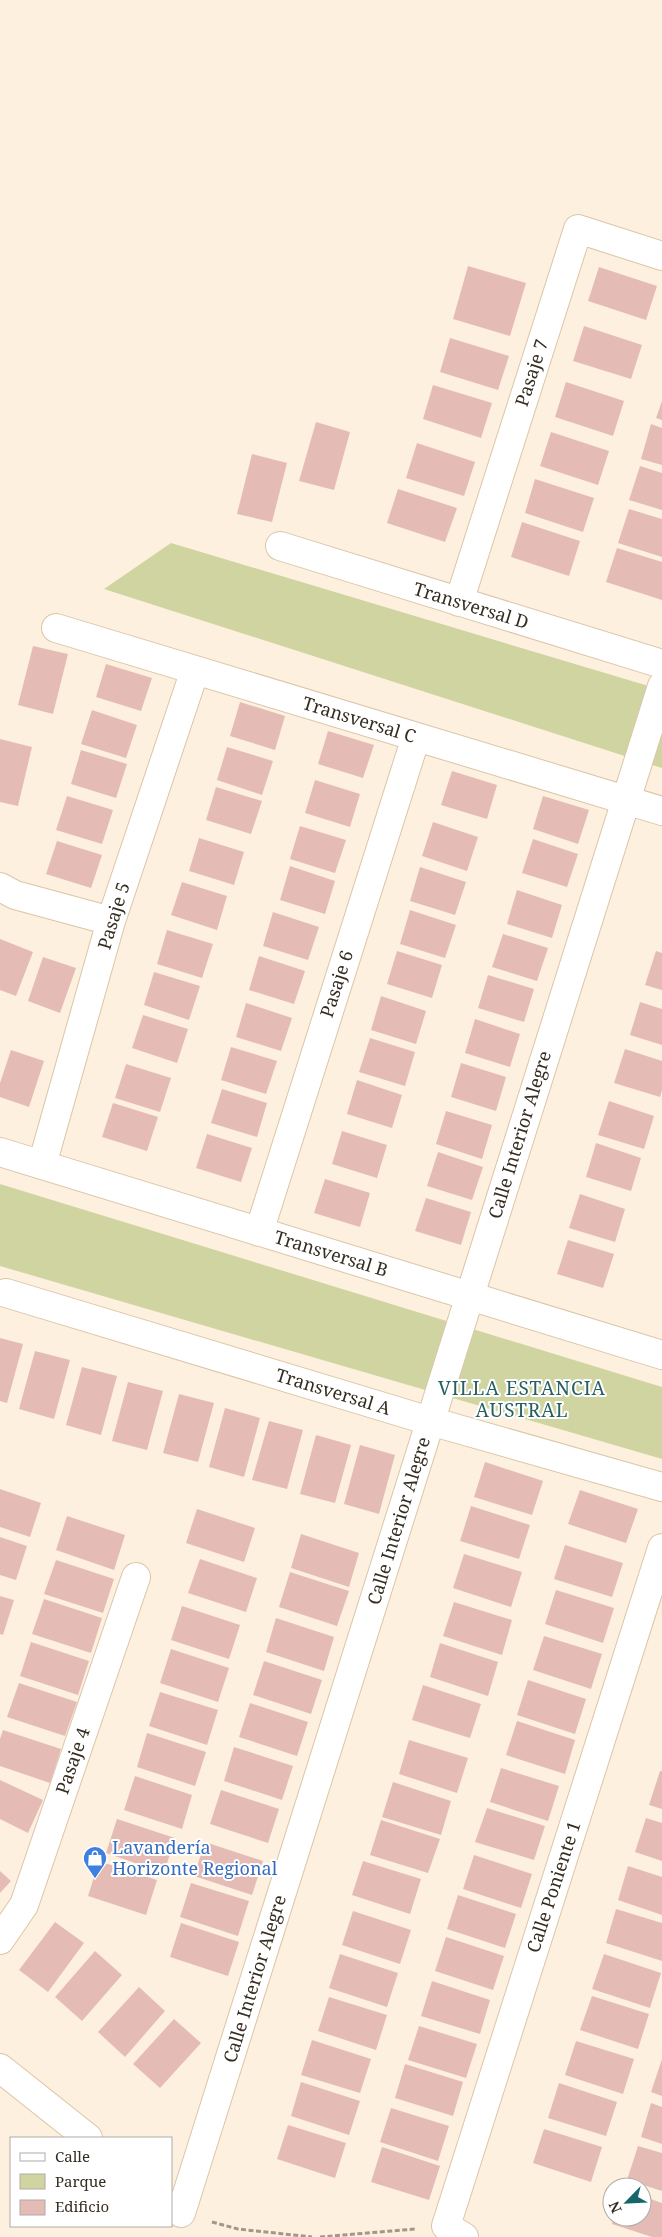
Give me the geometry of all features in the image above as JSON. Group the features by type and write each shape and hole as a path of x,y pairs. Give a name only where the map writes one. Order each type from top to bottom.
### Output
{"street":[{"name":"Pasaje 7","path":"459,602 578,229 662,256"},
{"name":"Transversal D","path":"280,546 662,664"},
{"name":"Transversal C","path":"56,628 662,811"},
{"name":"Pasaje 5","path":"42,1165 111,921 196,670"},
{"name":"Calle Interior Alegre","path":"176,2209 470,1296 662,686"},
{"name":"Pasaje 6","path":"259,1232 416,737"},
{"path":"0,887 16,895 111,921"},
{"name":"Transversal B","path":"0,1152 662,1355"},
{"name":"Transversal A","path":"6,1293 430,1421 662,1487"},
{"name":"Calle Poniente 1","path":"455,2232 662,1548"},
{"name":"Pasaje 4","path":"0,1940 24,1905 136,1577"},
{"path":"0,2068 87,2137"}],"path":[{"path":"176,2209 238,2229 312,2237"},
{"path":"320,2237 455,2232"}],"green space":[{"path":"171,543 662,690 662,768 104,589"},
{"path":"0,1184 662,1387 662,1459 0,1266"}],"building":[{"path":"468,266 526,283 510,336 453,319"},
{"path":"599,267 657,286 646,320 588,301"},
{"path":"584,326 642,345 631,379 573,361"},
{"path":"450,338 509,356 498,390 440,372"},
{"path":"566,382 624,401 613,436 555,417"},
{"path":"433,385 492,403 481,438 423,419"},
{"path":"662,401 662,420 656,418"},
{"path":"316,422 350,432 334,490 299,481"},
{"path":"651,424 662,428 662,465 641,459"},
{"path":"551,432 609,451 598,485 540,466"},
{"path":"417,443 475,462 464,496 406,478"},
{"path":"252,454 287,463 272,522 237,514"},
{"path":"640,466 662,473 662,510 629,500"},
{"path":"535,479 594,498 583,532 525,513"},
{"path":"398,489 457,508 445,542 387,523"},
{"path":"629,509 662,519 662,557 618,543"},
{"path":"522,522 580,541 569,576 511,557"},
{"path":"617,548 662,562 662,600 606,582"},
{"path":"33,646 68,654 53,714 18,705"},
{"path":"106,664 152,678 141,711 96,697"},
{"path":"240,702 285,716 275,750 230,736"},
{"path":"92,710 137,725 126,758 81,744"},
{"path":"328,731 374,745 363,778 318,764"},
{"path":"0,739 32,747 18,806 0,802"},
{"path":"227,747 273,761 262,795 217,780"},
{"path":"81,750 127,764 116,798 71,784"},
{"path":"452,771 497,785 487,819 441,805"},
{"path":"315,780 360,794 350,827 305,813"},
{"path":"216,787 262,801 251,834 206,820"},
{"path":"67,796 113,810 102,844 56,830"},
{"path":"543,796 589,810 578,844 533,829"},
{"path":"433,822 478,837 467,871 422,856"},
{"path":"300,826 346,840 335,873 290,859"},
{"path":"199,838 244,852 234,885 189,871"},
{"path":"533,839 578,854 567,887 522,873"},
{"path":"57,841 102,855 91,888 46,874"},
{"path":"290,866 335,881 325,914 280,900"},
{"path":"420,867 466,882 455,915 410,901"},
{"path":"182,882 227,896 217,930 171,915"},
{"path":"517,890 562,905 552,938 507,924"},
{"path":"410,910 456,925 445,958 400,944"},
{"path":"273,912 319,927 308,960 263,946"},
{"path":"167,930 213,944 202,978 157,964"},
{"path":"503,934 548,948 537,981 492,967"},
{"path":"0,939 33,952 16,996 0,990"},
{"path":"397,951 442,965 432,998 387,984"},
{"path":"656,951 662,953 662,990 645,985"},
{"path":"259,956 305,971 294,1004 249,990"},
{"path":"43,957 76,968 60,1013 28,1001"},
{"path":"154,972 200,986 189,1020 144,1005"},
{"path":"488,975 534,989 524,1022 478,1008"},
{"path":"381,996 426,1011 416,1044 371,1030"},
{"path":"640,1002 662,1009 662,1045 630,1035"},
{"path":"246,1003 292,1018 281,1051 236,1037"},
{"path":"143,1015 188,1029 177,1063 132,1048"},
{"path":"475,1019 520,1034 510,1067 465,1053"},
{"path":"370,1038 415,1052 405,1086 359,1072"},
{"path":"231,1047 277,1061 266,1094 221,1080"},
{"path":"625,1049 662,1061 662,1090 660,1097 614,1083"},
{"path":"11,1050 44,1061 29,1107 0,1097 0,1083"},
{"path":"461,1063 506,1077 496,1111 451,1097"},
{"path":"126,1064 171,1078 160,1112 115,1098"},
{"path":"357,1080 402,1095 392,1128 347,1114"},
{"path":"222,1089 267,1103 257,1137 211,1123"},
{"path":"609,1101 654,1116 644,1149 598,1135"},
{"path":"113,1103 158,1117 147,1151 102,1137"},
{"path":"446,1111 492,1125 482,1159 436,1144"},
{"path":"342,1131 387,1145 377,1178 332,1164"},
{"path":"207,1134 252,1148 241,1182 196,1168"},
{"path":"596,1143 641,1158 631,1191 586,1177"},
{"path":"438,1152 483,1167 472,1200 427,1186"},
{"path":"325,1179 370,1193 360,1227 314,1213"},
{"path":"580,1194 625,1209 615,1242 569,1228"},
{"path":"426,1198 471,1212 461,1245 415,1231"},
{"path":"568,1240 614,1254 603,1288 557,1274"},
{"path":"0,1338 23,1344 7,1403 0,1401"},
{"path":"35,1351 70,1360 54,1419 19,1409"},
{"path":"82,1367 117,1376 101,1435 66,1425"},
{"path":"128,1382 163,1391 147,1450 112,1441"},
{"path":"179,1394 214,1403 198,1462 163,1453"},
{"path":"225,1408 260,1418 244,1477 209,1467"},
{"path":"269,1421 303,1430 287,1489 252,1480"},
{"path":"316,1435 351,1445 335,1503 300,1494"},
{"path":"360,1445 395,1455 379,1514 344,1504"},
{"path":"485,1462 543,1481 532,1515 474,1497"},
{"path":"0,1489 41,1503 30,1537 0,1527"},
{"path":"580,1490 638,1509 626,1543 568,1524"},
{"path":"471,1506 530,1525 519,1559 460,1541"},
{"path":"197,1509 255,1528 244,1562 186,1543"},
{"path":"67,1516 125,1535 114,1570 56,1550"},
{"path":"301,1534 359,1553 349,1587 291,1568"},
{"path":"0,1537 27,1546 16,1580 0,1575"},
{"path":"565,1545 623,1563 612,1597 554,1579"},
{"path":"464,1554 522,1572 511,1607 453,1588"},
{"path":"200,1559 257,1578 246,1612 188,1593"},
{"path":"56,1560 114,1579 103,1613 44,1594"},
{"path":"290,1572 349,1591 337,1626 279,1607"},
{"path":"556,1590 614,1608 603,1643 545,1624"},
{"path":"0,1596 14,1600 3,1635 0,1634"},
{"path":"44,1599 102,1618 91,1653 32,1634"},
{"path":"454,1602 512,1620 502,1655 443,1636"},
{"path":"182,1606 240,1625 229,1659 171,1640"},
{"path":"276,1618 334,1637 324,1671 266,1652"},
{"path":"544,1636 602,1654 591,1689 533,1670"},
{"path":"31,1642 89,1661 78,1695 20,1676"},
{"path":"440,1643 498,1662 488,1696 430,1677"},
{"path":"171,1649 229,1668 218,1702 160,1683"},
{"path":"264,1661 322,1680 311,1714 253,1695"},
{"path":"528,1680 586,1699 575,1734 517,1715"},
{"path":"19,1683 77,1702 65,1736 7,1717"},
{"path":"423,1685 481,1704 470,1738 412,1720"},
{"path":"160,1692 218,1710 207,1745 149,1726"},
{"path":"250,1703 308,1722 297,1756 239,1737"},
{"path":"517,1721 575,1740 565,1774 506,1755"},
{"path":"3,1730 61,1749 50,1783 0,1766 0,1739"},
{"path":"147,1733 206,1752 195,1786 137,1767"},
{"path":"409,1740 468,1758 457,1793 399,1774"},
{"path":"234,1747 293,1766 282,1800 224,1781"},
{"path":"501,1768 559,1786 548,1821 490,1802"},
{"path":"660,1771 662,1771 662,1809 649,1805"},
{"path":"135,1776 192,1795 182,1829 124,1810"},
{"path":"0,1780 43,1800 28,1833 0,1819"},
{"path":"393,1782 451,1801 441,1835 382,1817"},
{"path":"221,1790 279,1809 268,1843 210,1824"},
{"path":"487,1808 545,1826 534,1860 475,1842"},
{"path":"646,1818 662,1823 662,1861 635,1852"},
{"path":"117,1819 175,1838 164,1873 106,1853"},
{"path":"381,1820 440,1839 428,1873 370,1855"},
{"path":"205,1842 263,1861 252,1895 194,1876"},
{"path":"474,1855 532,1874 521,1908 463,1889"},
{"path":"99,1861 157,1880 146,1915 88,1896"},
{"path":"363,1861 421,1879 410,1914 352,1895"},
{"path":"628,1866 662,1877 662,1915 618,1900"},
{"path":"0,1871 11,1881 0,1893"},
{"path":"191,1883 249,1901 238,1936 180,1917"},
{"path":"458,1895 516,1914 505,1948 447,1929"},
{"path":"616,1909 662,1923 662,1961 606,1943"},
{"path":"353,1911 411,1930 400,1964 342,1945"},
{"path":"55,1922 84,1943 48,1992 19,1970"},
{"path":"181,1923 239,1942 228,1976 170,1957"},
{"path":"446,1937 504,1956 493,1990 435,1971"},
{"path":"95,1951 122,1975 82,2021 55,1997"},
{"path":"340,1954 398,1973 387,2007 329,1988"},
{"path":"604,1954 661,1973 650,2008 592,1989"},
{"path":"432,1981 490,2000 480,2034 421,2016"},
{"path":"139,1987 165,2011 125,2057 98,2032"},
{"path":"592,1996 649,2014 638,2049 580,2030"},
{"path":"329,1997 387,2015 376,2050 318,2031"},
{"path":"174,2019 201,2043 160,2088 133,2064"},
{"path":"419,2026 477,2044 466,2078 408,2060"},
{"path":"312,2040 371,2059 360,2093 301,2075"},
{"path":"576,2041 634,2059 623,2094 565,2075"},
{"path":"662,2059 662,2096 651,2092"},
{"path":"405,2064 463,2082 453,2116 395,2098"},
{"path":"301,2082 360,2101 349,2135 291,2116"},
{"path":"559,2083 617,2102 606,2136 548,2118"},
{"path":"651,2103 662,2107 662,2144 641,2137"},
{"path":"391,2108 449,2126 438,2161 380,2142"},
{"path":"288,2125 346,2143 335,2178 277,2159"},
{"path":"544,2129 602,2147 591,2182 533,2163"},
{"path":"638,2146 662,2153 662,2191 652,2188 652,2177 628,2177"},
{"path":"382,2147 440,2166 429,2200 371,2182"},
{"path":"652,2200 662,2203 662,2237 652,2237 621,2227 652,2227"}],"place":[{"name":"Lavandería Horizonte Regional","path":"95,1879"}],"district":[{"name":"VILLA ESTANCIA AUSTRAL","path":"522,1399"}]}
